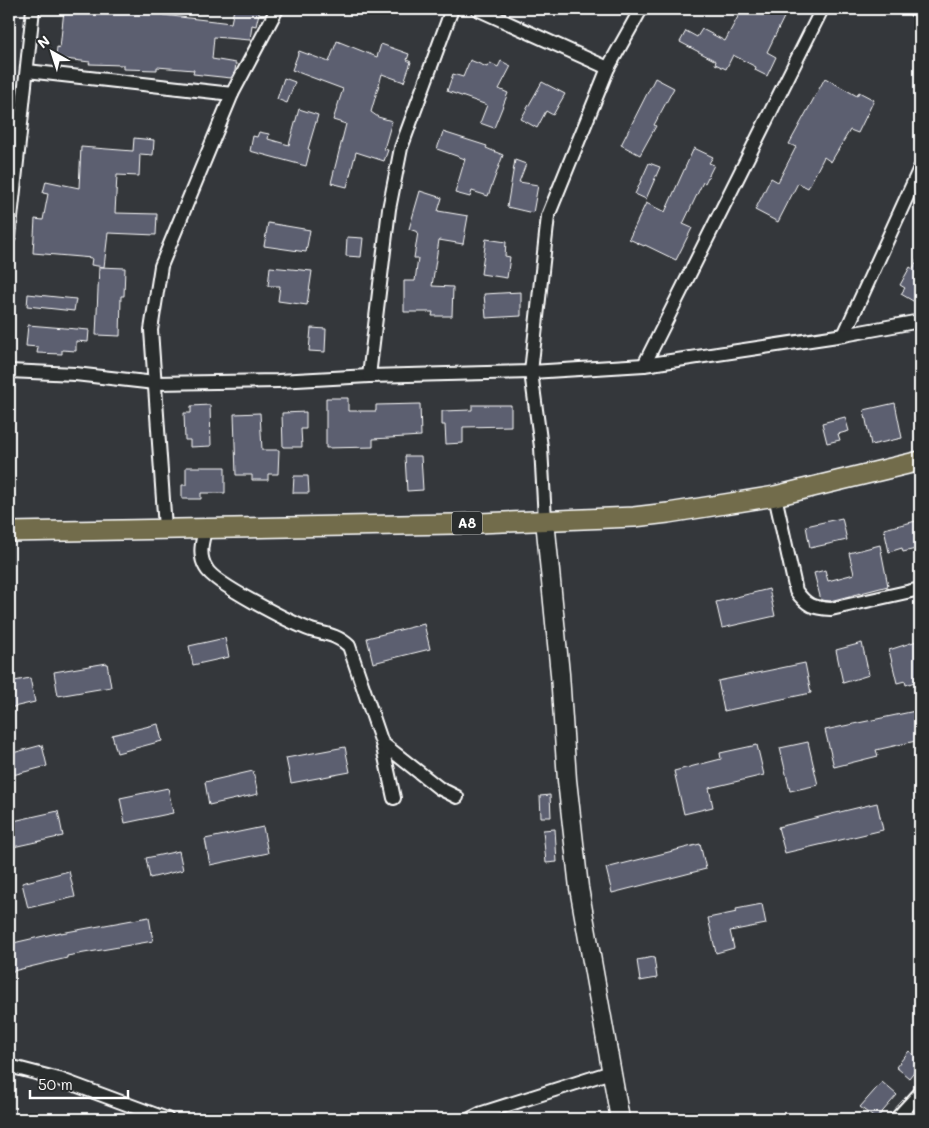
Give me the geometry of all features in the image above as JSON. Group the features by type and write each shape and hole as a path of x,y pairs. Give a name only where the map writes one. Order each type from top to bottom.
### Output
{"main road":[{"name":"A8","path":"9,532 454,524 634,517 774,496 920,461"}],"street":[{"path":"9,237 33,9"},
{"path":"165,528 151,330 161,266 232,94 277,9"},
{"path":"368,376 389,209 401,148 452,9"},
{"path":"477,9 608,68"},
{"path":"620,1119 577,869 567,780 560,674 545,520 541,447 531,372 548,216 608,68 641,9"},
{"path":"644,365 822,9"},
{"path":"914,9 920,12"},
{"path":"27,71 232,94"},
{"path":"844,335 920,168"},
{"path":"9,371 75,374 155,383 278,381 368,376 531,372 644,365 844,335 920,321"},
{"path":"774,496 796,591 805,602 816,608 831,609 920,589"},
{"path":"206,527 201,546 202,558 206,570 216,579 266,609 310,629 342,639 349,646 382,742 394,798"},
{"path":"382,742 439,788 457,797"},
{"path":"9,1066 59,1079 167,1119"},
{"path":"470,1119 612,1072"},
{"path":"896,1119 920,1093"}],"building":[{"path":"95,9 128,12 129,9 163,9 163,15 231,23 234,9 260,9 256,26 252,25 250,40 214,37 212,59 236,63 235,71 231,78 193,74 194,70 157,67 157,70 123,69 123,65 89,64 90,62 56,58 57,47 60,48 64,10 94,13"},
{"path":"742,9 788,9 767,52 776,57 767,76 755,70 756,67 733,55 726,69 715,64 716,61 680,42 686,31 697,37 702,29 725,41"},
{"path":"337,41 377,57 381,44 409,54 407,60 411,62 404,82 382,74 371,112 378,117 392,121 384,149 388,150 384,161 356,152 347,187 331,183 346,124 333,120 343,89 292,70 299,51 329,62"},
{"path":"470,60 487,67 490,63 498,67 501,61 511,66 499,89 508,93 494,128 480,123 487,105 447,91 453,74 463,77"},
{"path":"284,78 295,82 287,103 277,99"},
{"path":"655,78 674,88 640,155 621,145"},
{"path":"825,78 857,96 859,92 874,100 858,133 850,130 831,162 824,157 808,188 798,183 778,222 755,210 771,178 778,182 796,147 789,144"},
{"path":"542,82 565,94 553,115 546,111 537,128 521,119"},
{"path":"299,109 318,115 308,149 310,150 306,166 250,151 253,136 257,137 259,132 269,134 268,139 289,145"},
{"path":"443,132 487,146 486,148 503,155 488,196 472,191 470,197 455,193 465,159 437,149"},
{"path":"134,138 154,140 153,155 140,154 139,176 117,175 115,213 157,214 156,235 108,233 104,267 91,265 92,258 33,253 35,219 43,220 48,194 43,193 46,181 79,188 81,147 133,151"},
{"path":"694,148 713,157 709,163 714,165 705,183 703,182 683,224 692,228 676,260 629,239 646,203 665,212"},
{"path":"515,160 526,164 519,182 538,185 533,213 507,207"},
{"path":"649,163 660,167 646,199 635,194"},
{"path":"420,191 442,198 438,211 468,216 463,244 439,240 432,286 453,287 452,316 432,316 433,312 404,312 404,281 415,281 418,258 414,258 418,232 409,229"},
{"path":"268,223 310,230 306,252 264,246"},
{"path":"347,237 363,238 361,257 346,256"},
{"path":"486,239 506,242 505,256 510,257 507,278 481,274"},
{"path":"920,254 920,305 901,294 905,288 900,285 910,267 913,269"},
{"path":"99,267 125,268 124,296 121,296 120,336 96,335"},
{"path":"270,267 312,271 307,305 278,301 280,286 268,286"},
{"path":"521,292 521,316 486,318 484,294"},
{"path":"28,294 76,299 74,311 27,306"},
{"path":"28,325 89,330 88,342 76,341 76,351 62,350 62,354 37,353 38,347 26,346"},
{"path":"311,328 326,329 325,352 309,351"},
{"path":"326,398 348,398 348,411 376,411 376,405 420,404 421,436 373,439 373,447 326,448"},
{"path":"895,403 902,438 871,445 864,410"},
{"path":"210,405 211,446 190,447 190,440 185,440 184,413 191,413 191,406"},
{"path":"472,405 511,405 511,426 463,427 463,443 446,444 445,425 442,425 442,411 472,410"},
{"path":"306,412 306,429 301,429 302,447 283,447 282,413"},
{"path":"260,413 262,450 279,450 278,474 268,474 268,480 252,480 252,475 236,475 234,414"},
{"path":"845,417 849,431 838,434 840,440 827,443 822,423"},
{"path":"405,456 421,456 423,490 407,491"},
{"path":"186,467 225,467 225,493 201,493 201,499 182,499 182,485 186,485"},
{"path":"294,476 308,476 309,493 293,493"},
{"path":"842,518 847,540 810,548 806,526"},
{"path":"920,520 920,548 903,552 902,548 889,552 884,529"},
{"path":"880,545 888,586 830,601 821,600 814,573 825,570 828,581 854,574 849,553"},
{"path":"769,589 775,616 722,628 716,602"},
{"path":"424,624 430,649 373,663 367,638"},
{"path":"225,638 229,657 193,665 189,646"},
{"path":"920,640 920,680 906,685 905,681 897,683 889,650"},
{"path":"862,643 869,675 843,683 836,650"},
{"path":"107,663 111,687 58,696 54,672"},
{"path":"805,663 811,693 724,711 718,681"},
{"path":"30,678 35,702 9,708 9,682"},
{"path":"920,710 920,740 876,750 878,756 834,767 825,730"},
{"path":"158,724 162,741 117,753 112,735"},
{"path":"808,742 818,785 790,791 780,748"},
{"path":"42,745 47,766 9,776 9,754"},
{"path":"757,745 764,775 709,788 713,807 684,814 674,771 721,759 720,753"},
{"path":"345,747 350,772 291,783 286,758"},
{"path":"253,771 258,794 209,805 205,782"},
{"path":"168,788 173,813 125,823 120,798"},
{"path":"550,795 551,817 541,817 540,796"},
{"path":"877,803 883,830 785,853 778,827"},
{"path":"58,811 63,836 13,847 9,822"},
{"path":"263,827 268,853 210,865 205,839"},
{"path":"555,829 557,862 546,863 543,830"},
{"path":"700,844 706,869 612,893 606,868"},
{"path":"179,851 183,870 150,878 146,858"},
{"path":"69,871 75,897 28,908 22,883"},
{"path":"762,904 766,924 730,931 734,948 716,953 708,918 737,912 736,909"},
{"path":"149,917 153,941 67,956 67,958 9,972 9,944 61,932"},
{"path":"654,957 657,978 640,981 637,960"},
{"path":"909,1051 920,1060 920,1064 909,1078 896,1067"},
{"path":"882,1082 897,1095 876,1119 860,1107"}]}
